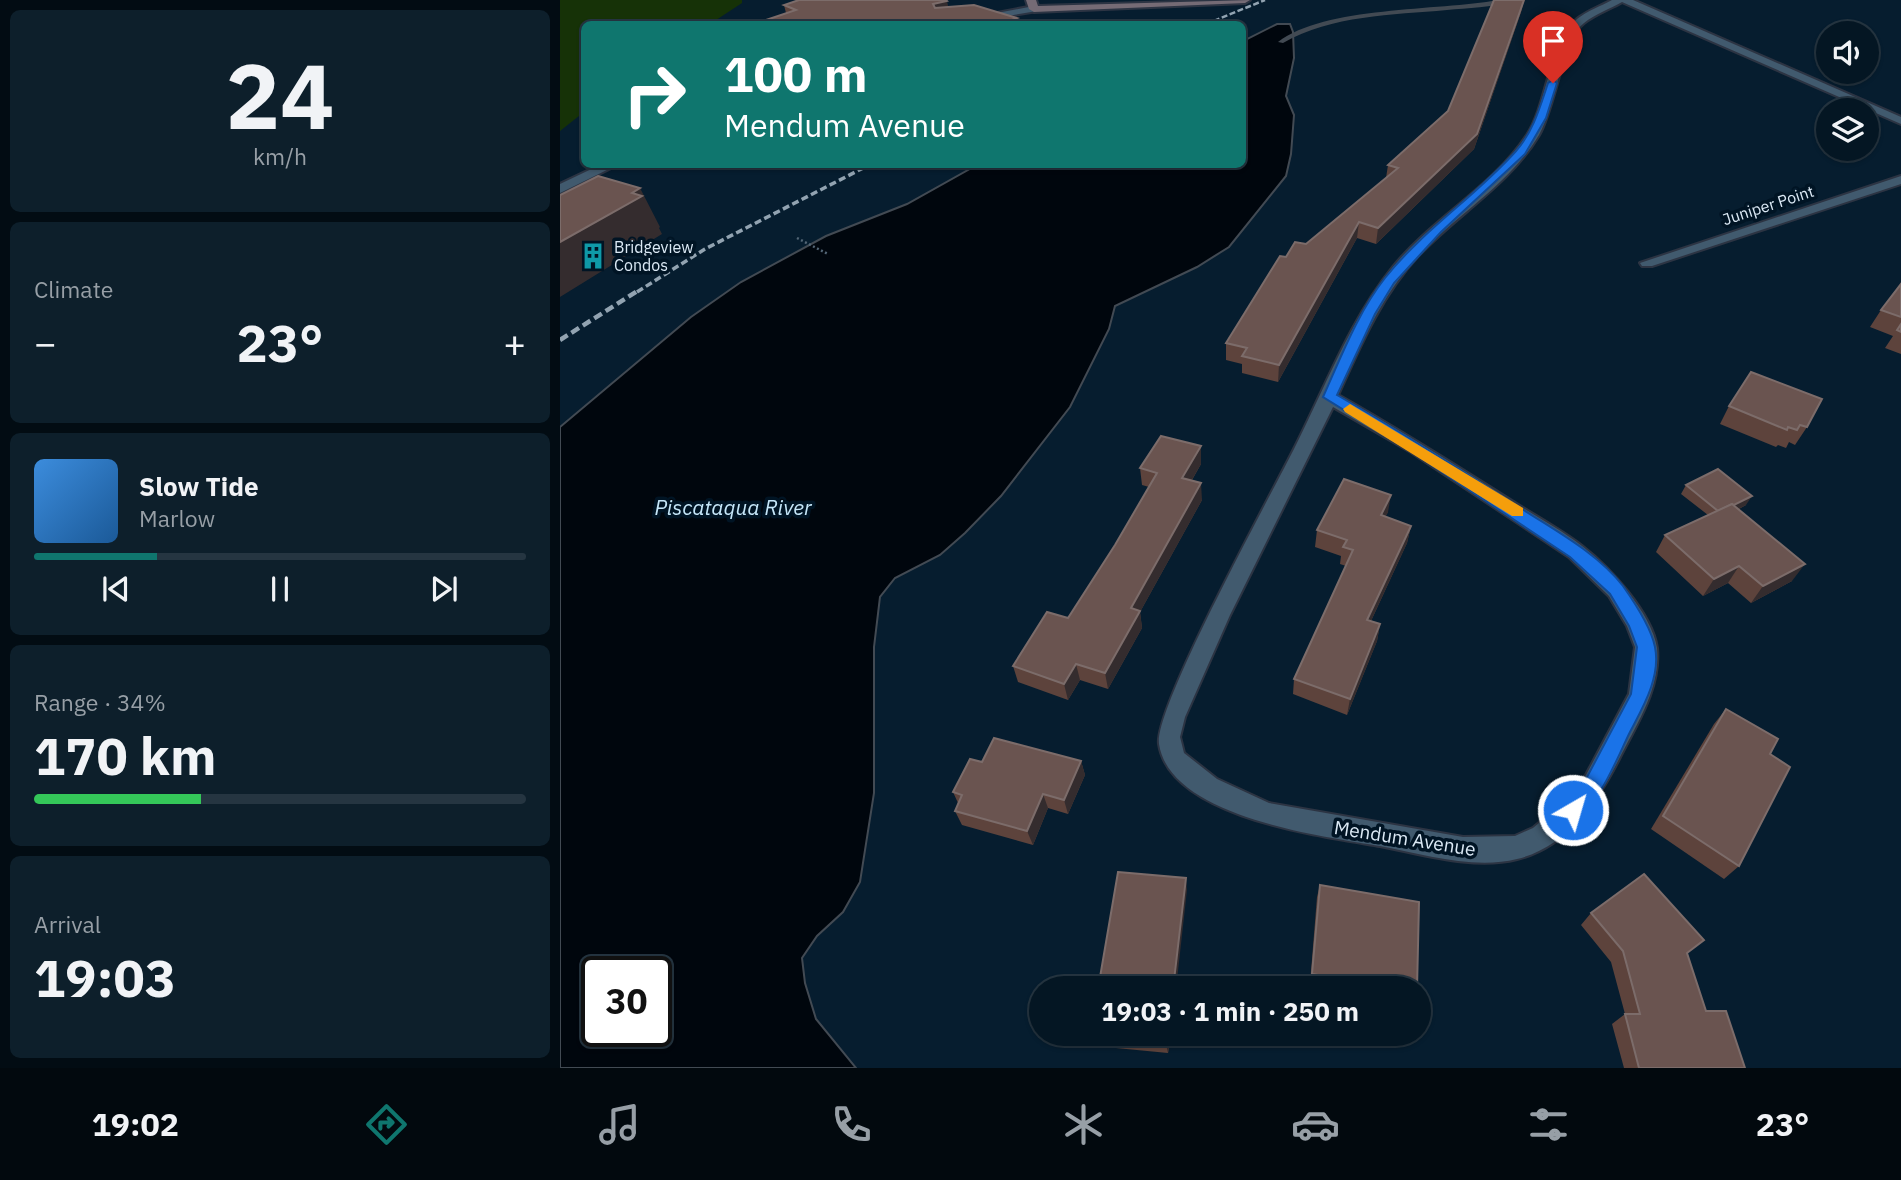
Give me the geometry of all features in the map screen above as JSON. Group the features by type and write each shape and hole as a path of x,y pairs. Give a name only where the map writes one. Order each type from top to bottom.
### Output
{"main road":[{"path":"1032,4 1245,0"}],"street":[{"name":"Mendum Avenue","path":"1329,397 1418,448 1576,552 1616,590 1636,623 1646,647 1646,667 1640,695 1594,783 1573,810 1542,836 1515,848 1463,849 1268,814 1209,787 1188,773 1174,758 1169,737 1174,717 1220,615 1363,324 1389,281 1437,230 1519,154 1541,118 1567,37 1574,25 1619,0"},
{"path":"1625,0 1901,121"},
{"path":"959,21 1032,4"},
{"path":"951,11 964,20"},
{"path":"560,189 604,168"},
{"name":"Juniper Point","path":"1647,263 1901,180"}],"path":[{"path":"797,238 828,254"}],"green space":[{"path":"560,0 742,0 742,3 715,21 581,21 581,114 560,131"}],"water":[{"name":"Piscataqua River","path":"1277,24 1290,24 1294,58 1286,96 1294,115 1286,176 1229,247 1197,267 1115,306 1109,329 1070,407 1001,496 940,555 895,578 880,597 874,647 874,793 860,882 843,912 817,936 802,958 805,983 816,1019 856,1068 560,1068 560,427 691,317 741,282 826,236 907,204 972,168 1246,168 1246,40"}],"building":[{"path":"799,0 946,0 933,4 935,8 974,5 1017,18 1009,21 763,21 796,10 784,5"},
{"path":"1494,0 1524,0 1477,134 1378,228 1359,222 1279,365 1242,356 1247,348 1226,343 1280,256 1286,257 1295,242 1306,244 1398,168 1388,165 1448,111"},
{"path":"598,176 640,188 632,193 642,196 560,242 560,195"},
{"path":"1901,284 1901,317 1881,310"},
{"path":"1751,372 1822,399 1807,427 1800,425 1797,430 1788,427 1787,430 1729,406"},
{"path":"1161,436 1201,446 1182,478 1201,483 1131,608 1140,611 1105,673 1076,664 1064,684 1013,666 1047,612 1068,618 1115,545 1157,473 1140,468"},
{"path":"1718,469 1752,496 1718,511 1686,485"},
{"path":"1344,479 1391,495 1381,515 1411,526 1367,620 1380,624 1350,699 1294,679 1353,550 1343,547 1347,540 1317,530"},
{"path":"1732,504 1805,564 1763,586 1739,566 1714,579 1665,535"},
{"path":"1726,709 1778,739 1770,754 1790,767 1739,866 1663,816"},
{"path":"994,738 1081,761 1064,800 1043,794 1027,831 955,811 962,795 953,792 970,759 982,762"},
{"path":"1118,872 1186,878 1175,976 1100,976"},
{"path":"1644,874 1704,940 1687,953 1706,1011 1726,1011 1745,1068 1639,1068 1625,1014 1640,1014 1623,951 1591,913"},
{"path":"1320,885 1419,902 1417,976 1312,974"}],"waterway":[{"path":"1281,42 1300,31 1325,23 1508,0"}],"railway":[{"path":"1213,21 1265,0"},
{"path":"637,292 705,249 863,168"},
{"path":"560,340 639,290"}],"slow traffic":[{"path":"1350,409 1418,448 1518,512"}],"place":[{"name":"Bridgeview Condos","path":"593,256"}],"route":[{"path":"1553,83 1541,118 1521,152 1411,255 1389,281 1368,314 1329,397 1418,448 1576,552 1616,590 1636,623 1646,647 1646,667 1640,695 1617,744 1594,783 1573,810"}]}
